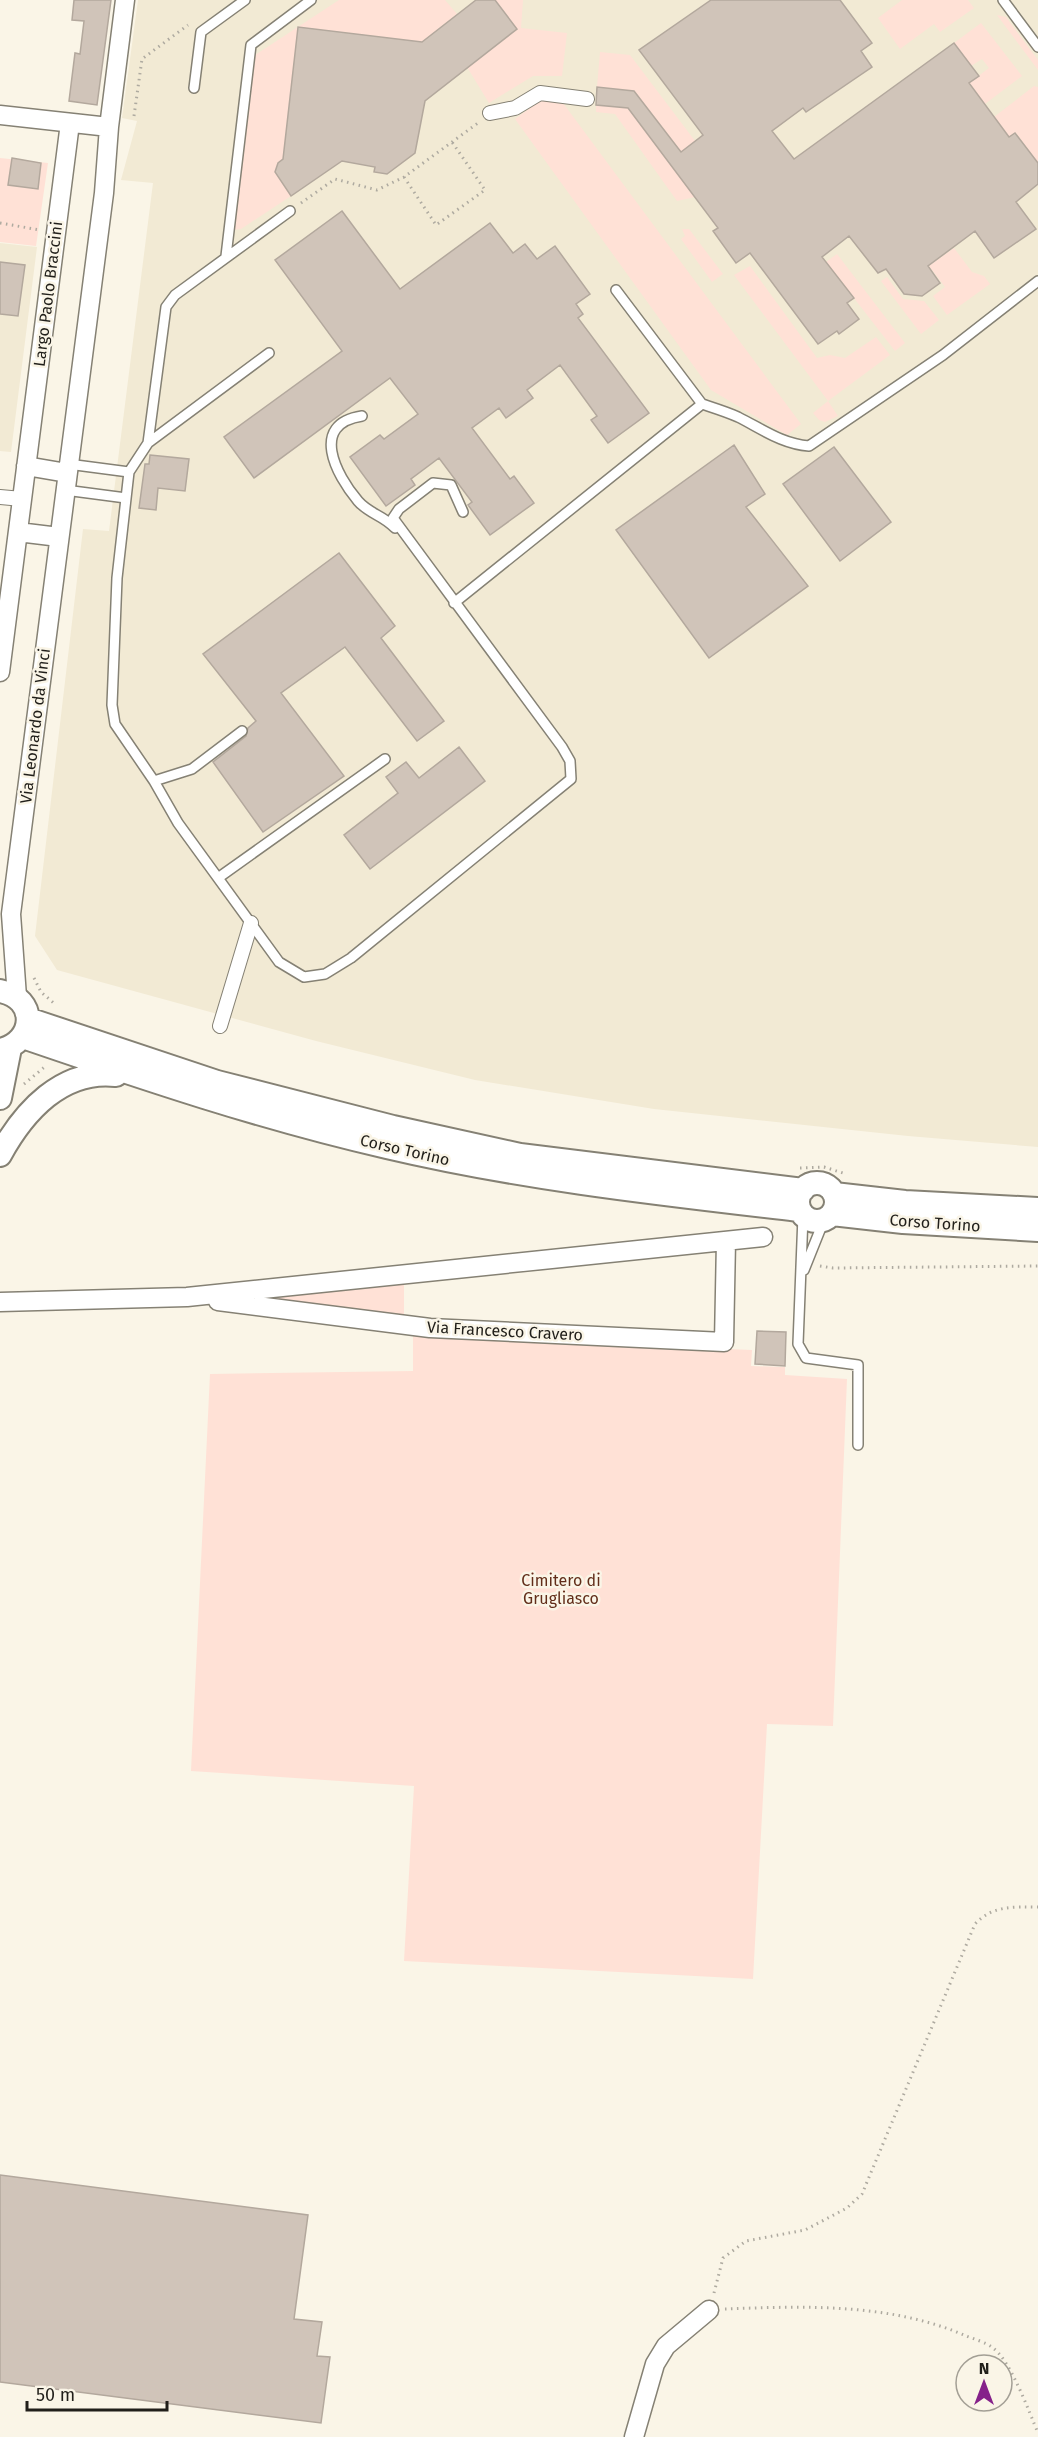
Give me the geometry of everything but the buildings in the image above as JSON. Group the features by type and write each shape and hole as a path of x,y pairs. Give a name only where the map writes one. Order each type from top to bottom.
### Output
{"street":[{"path":"0,672 18,532 59,537 104,193 109,127 125,0"},
{"path":"490,113 515,108 540,93 587,99"},
{"path":"0,115 109,127"},
{"name":"Largo Paolo Braccini","path":"18,532 70,123"},
{"path":"27,466 66,476"},
{"path":"0,497 22,499"},
{"name":"Via Leonardo da Vinci","path":"8,994 11,914 59,537"},
{"name":"Via Leonardo da Vinci","path":"0,940 11,914"},
{"path":"220,1026 251,923"},
{"path":"0,1098 15,1039 26,1010 8,994"},
{"name":"Corso Torino","path":"15,1039 386,1147 514,1173 647,1192 816,1207 905,1202 1038,1209"},
{"name":"Corso Torino","path":"15,1039 217,1082 520,1155 640,1172 903,1222 1038,1230"},
{"path":"0,1155 12,1134 45,1096 71,1079 97,1073 147,1079"},
{"name":"Via Francesco Cravero","path":"0,1302 187,1296 763,1237"},
{"name":"Via Francesco Cravero","path":"187,1296 430,1328 724,1342 726,1241"},
{"path":"634,2437 655,2364 666,2346 710,2310"}],"lane":[{"path":"194,88 201,32 246,0"},
{"path":"226,256 250,45 311,0"},
{"path":"1003,0 1038,47"},
{"path":"148,443 166,308 175,295 290,211"},
{"path":"615,290 702,404 737,417 765,433 796,445 809,446 943,355 1038,282"},
{"path":"269,353 148,443 129,472 117,578 112,705 115,724 154,781 178,823 279,962 304,977 324,974 351,958 571,779 570,761 562,747 403,536 383,516 373,514 359,502 333,457 329,447 333,435 343,421 362,416"},
{"path":"454,603 702,404"},
{"path":"66,476 129,472"},
{"path":"66,476 126,498"},
{"path":"403,536 393,518 399,509 433,483 451,485 461,501 463,512"},
{"path":"154,781 192,769 242,731"},
{"path":"218,878 385,759"},
{"path":"801,1278 807,1263 816,1207"},
{"path":"816,1207 801,1278 797,1332 800,1351 806,1358 819,1362 858,1365 858,1444"}],"path":[{"path":"134,116 142,59 168,40"},
{"path":"290,211 335,179 376,190 404,177 490,113"},
{"path":"404,177 436,225 485,190 452,142"},
{"path":"0,223 56,233"},
{"path":"33,973 41,992 58,1007"},
{"path":"792,1170 807,1166 824,1167 837,1169 851,1178"},
{"path":"807,1263 833,1268 1038,1266"},
{"path":"1038,1907 1014,1906 986,1912 975,1924 862,2194 847,2208 805,2230 746,2241 723,2258 710,2310 817,2305 881,2313 946,2327 994,2348 1013,2376 1038,2433"}],"shaded area":[{"path":"138,0 1038,0 1038,1147 908,1136 654,1109 475,1080 316,1041 57,970 35,936 83,529 109,531 153,183 121,180 137,121 122,118"},
{"path":"0,243 37,247 11,452 0,451"}],"green space":[{"path":"339,0 445,0 457,14 422,42 298,27 283,159 278,163 275,172 291,196 241,229 232,230 252,57"},
{"path":"495,0 523,0 521,28 567,33 562,76 533,76 489,103 467,67 517,29"},
{"path":"902,0 968,0 974,8 940,32 934,24 900,49 878,18"},
{"path":"997,15 1006,17 1038,60 1038,70"},
{"path":"981,23 1022,76 985,104 969,83 989,68 982,59 971,66 954,43"},
{"path":"600,52 630,55 739,199 733,218 634,91 597,87"},
{"path":"1034,86 1038,87 1038,163 1016,133 1009,137 994,117"},
{"path":"544,98 563,103 801,424 787,435 711,390 515,119"},
{"path":"596,105 628,108 695,197 677,201 615,114 596,112"},
{"path":"0,158 48,163 36,246 0,242"},
{"path":"682,229 689,229 723,274 712,282 681,239 685,236"},
{"path":"954,248 972,272 984,276 990,284 947,315 933,296 945,287 929,266"},
{"path":"837,254 905,343 895,351 826,262"},
{"path":"750,266 817,358 830,355 845,358 876,337 890,355 828,401 734,275"},
{"path":"887,277 903,299 924,301 939,320 921,334 881,281"},
{"path":"828,401 838,416 825,422 819,420 813,413"},
{"path":"404,1279 404,1317 266,1301 263,1296"},
{"name":"Cimitero di Grugliasco","path":"413,1336 752,1350 751,1366 785,1367 785,1375 847,1379 833,1726 767,1724 753,1979 404,1961 414,1786 191,1771 210,1374 413,1371"}]}
